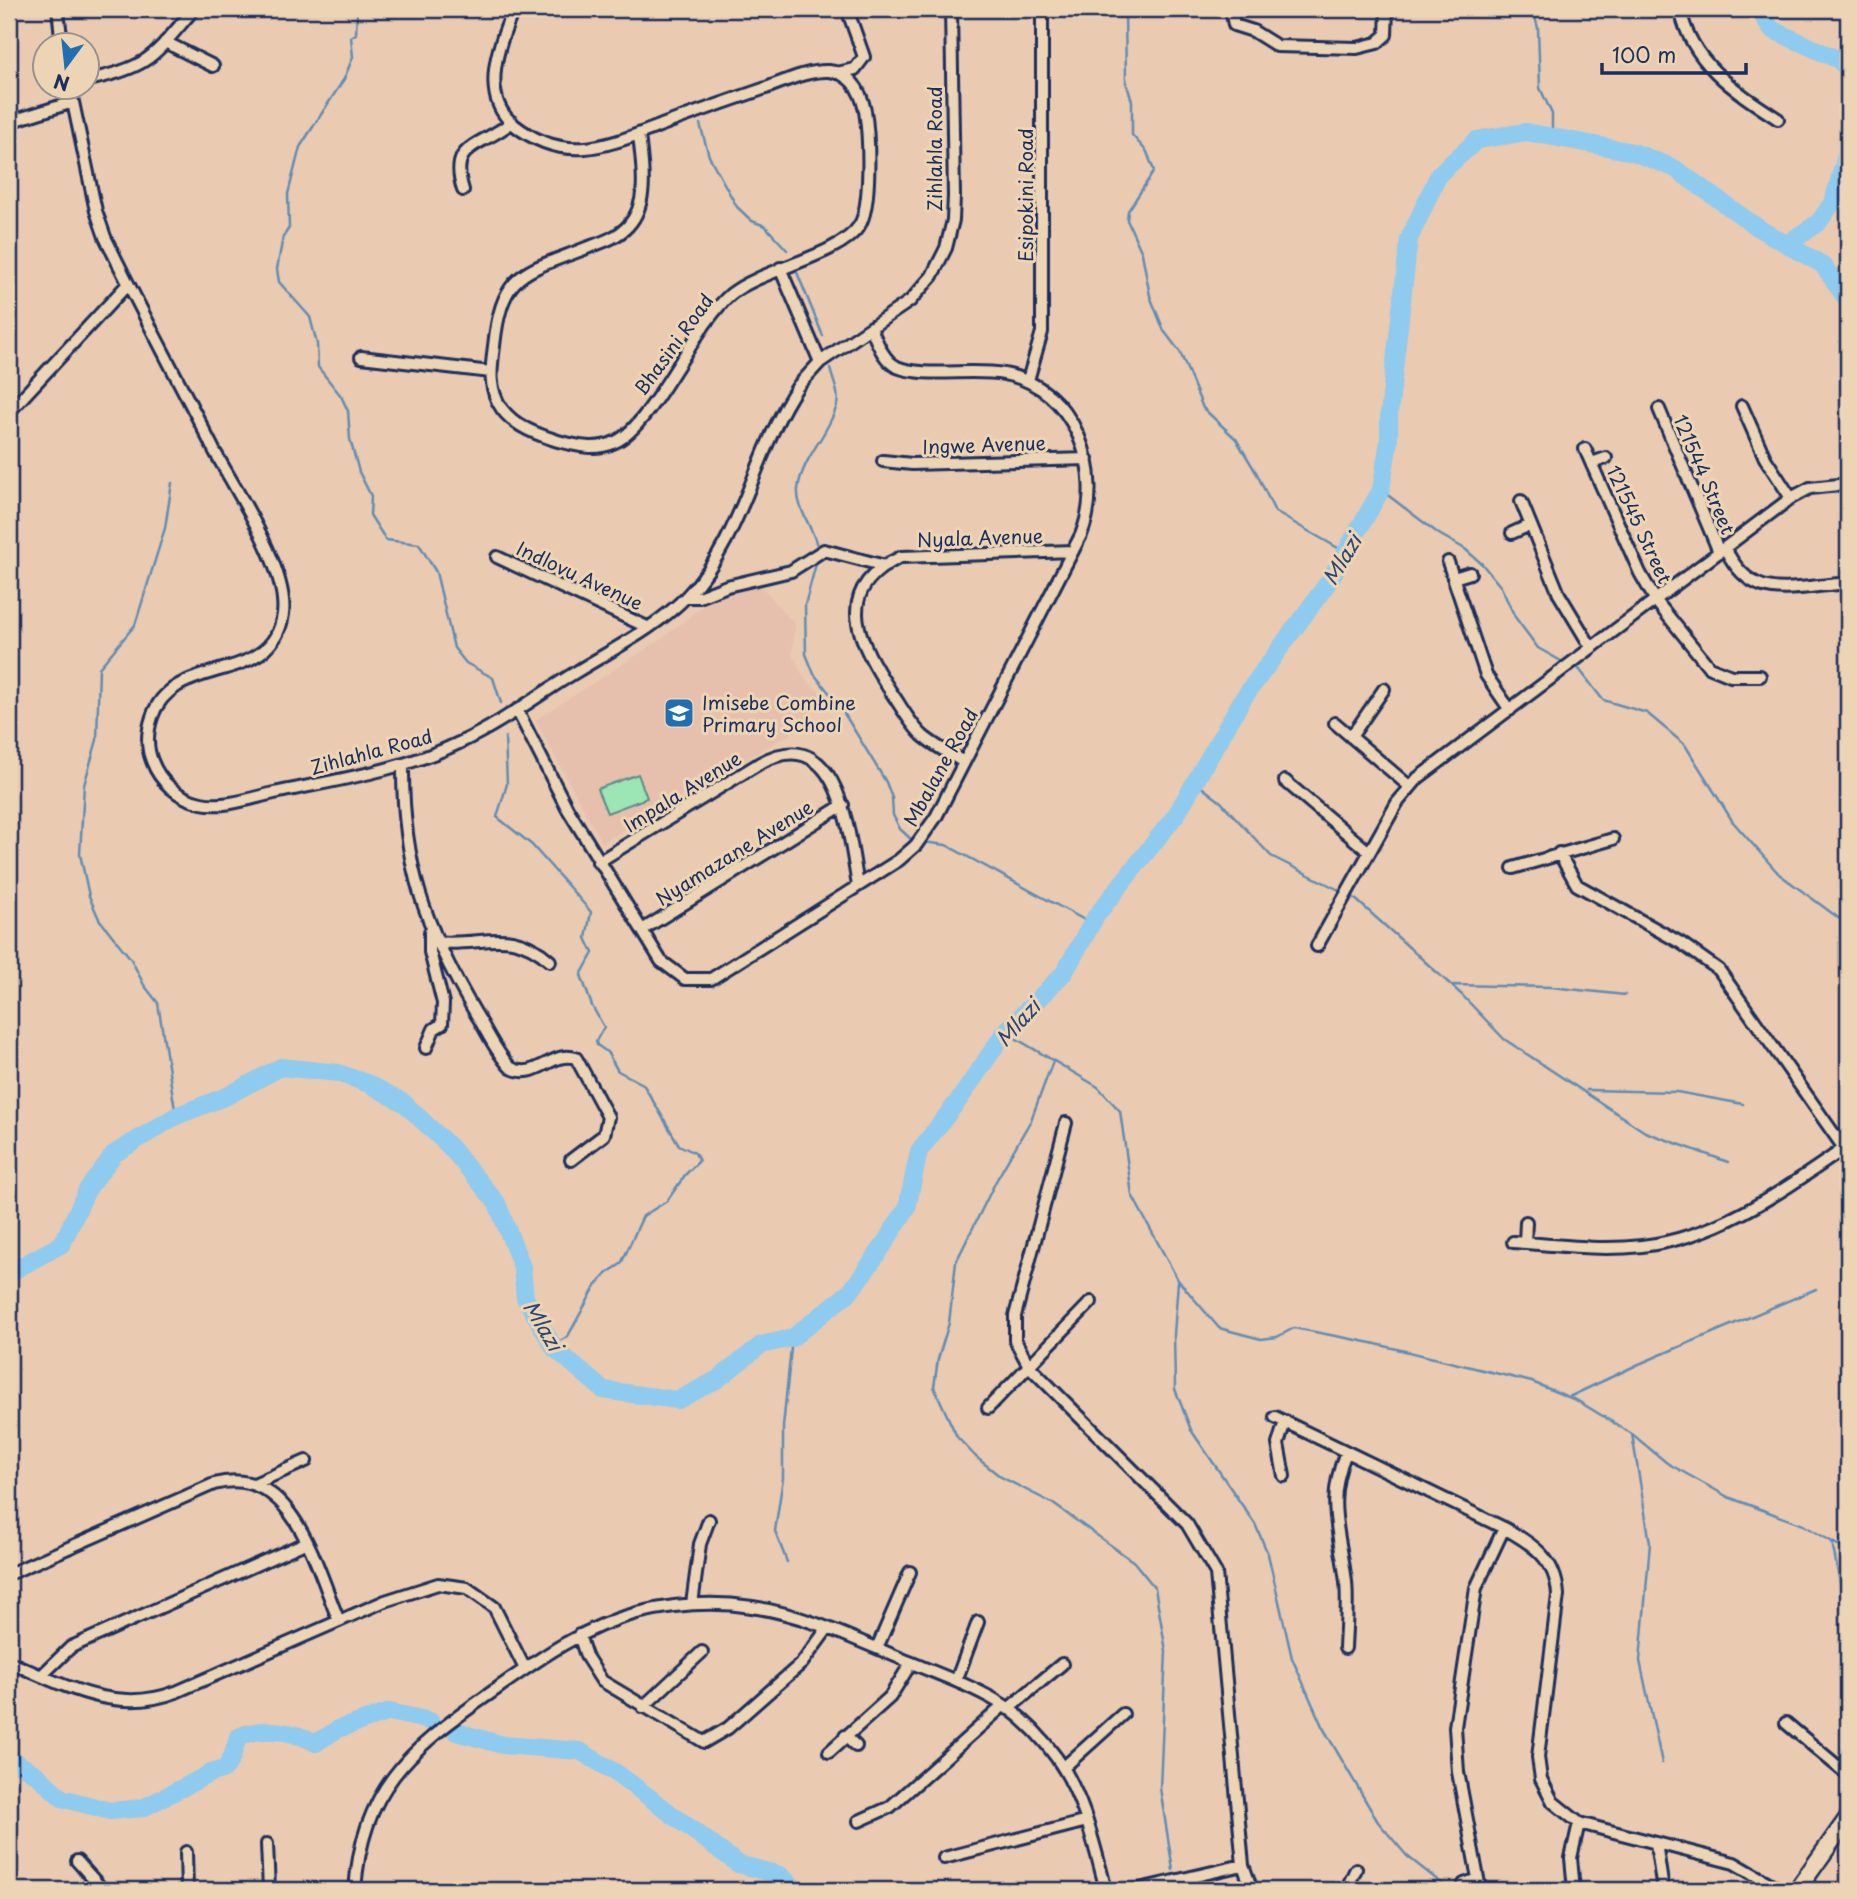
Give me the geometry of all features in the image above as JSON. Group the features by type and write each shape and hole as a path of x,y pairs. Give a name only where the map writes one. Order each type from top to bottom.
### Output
{"street":[{"path":"58,9 60,32"},
{"path":"102,76 141,65 165,43 194,9"},
{"path":"514,9 498,55 495,85 500,109 512,122 540,139 576,150 601,148 813,72 837,73 855,69 864,57 847,9"},
{"name":"Zihlahla Road","path":"73,102 100,224 128,285 251,517 277,576 283,601 279,627 265,651 236,666 193,677 178,684 160,700 153,712 147,740 156,771 177,793 211,804 231,802 403,764 465,740 648,627 686,597 713,562 790,398 820,362 921,290 939,263 950,235 954,196 951,9"},
{"name":"Esipokini Road","path":"1028,380 1042,332 1042,9"},
{"path":"1231,9 1234,25 1253,31 1277,46 1357,48 1377,43 1386,35 1387,9"},
{"path":"1680,9 1686,31 1703,60 1726,83 1778,119"},
{"path":"165,43 213,66"},
{"name":"Bhasini Road","path":"639,135 643,188 633,219 607,240 532,270 510,285 499,311 491,372 492,387 502,409 521,425 577,446 613,444 627,435 722,304 737,290 780,268 842,242 857,229 864,214 865,114 857,88 837,73"},
{"path":"9,122 73,102"},
{"path":"463,190 457,166 461,156 512,122"},
{"path":"780,268 820,362"},
{"path":"9,412 128,285"},
{"path":"871,328 887,360 904,369 986,371 1028,380"},
{"path":"361,357 491,372"},
{"name":"Mbalane Road","path":"517,710 548,774 598,862 669,970 685,979 703,981 899,860 918,843 936,817 1073,551 1088,514 1091,484 1081,438 1066,415 1028,380"},
{"path":"1742,406 1765,458 1791,498"},
{"name":"121544 Street","path":"1658,409 1722,550 1735,567 1755,585 1780,588 1841,584"},
{"name":"121545 Street","path":"1585,449 1640,573 1656,601 1709,667 1731,676 1760,676"},
{"name":"121545 Street","path":"1592,463 1606,458"},
{"name":"Ingwe Avenue","path":"883,461 905,464 1087,459"},
{"path":"1317,946 1409,786 1791,498 1810,488 1848,484"},
{"path":"1521,500 1564,604 1591,647"},
{"path":"1512,533 1530,525"},
{"path":"686,597 699,597 727,586 791,571 824,551 885,566 867,585 858,603 857,622 863,647 918,731 964,762"},
{"name":"Nyala Avenue","path":"885,566 915,555 1073,551"},
{"name":"Indlovu Avenue","path":"497,557 648,627"},
{"path":"1448,562 1486,675 1510,710"},
{"path":"1454,578 1470,573"},
{"path":"1351,737 1384,689"},
{"path":"1335,723 1409,786"},
{"name":"Impala Avenue","path":"598,862 782,753 795,752 814,761 833,781 843,805 858,886"},
{"path":"403,764 405,835 436,942 457,982 511,1068 529,1072 565,1056 580,1063 609,1123 599,1140 571,1160"},
{"path":"1285,781 1369,852"},
{"name":"Nyamazane Avenue","path":"642,930 843,805"},
{"path":"1513,868 1613,839"},
{"path":"1513,1242 1618,1248 1688,1237 1744,1213 1847,1150 1719,970 1681,943 1577,885 1559,853"},
{"path":"426,1048 434,1029 442,1024 443,1009 430,952 431,927"},
{"path":"436,942 510,939 530,946 550,961"},
{"path":"1066,1124 1015,1316 1015,1340 1029,1366 1187,1524 1216,1573 1244,1865 1252,1890"},
{"path":"1525,1243 1526,1222"},
{"path":"988,1408 1091,1302"},
{"path":"1284,1476 1278,1444 1280,1419 1504,1528 1541,1551 1557,1586 1539,1749 1539,1769 1545,1790 1553,1802 1579,1823 1734,1863 1781,1890"},
{"path":"1345,1648 1347,1594 1334,1493 1346,1452"},
{"path":"254,1484 306,1461"},
{"path":"9,1574 214,1484 231,1481 254,1484 281,1500 295,1519 340,1621"},
{"path":"692,1604 700,1544 709,1520"},
{"path":"1464,1884 1479,1884 1458,1772 1455,1727 1476,1588 1504,1528"},
{"path":"41,1676 62,1654 78,1643 305,1543"},
{"path":"877,1648 910,1572"},
{"path":"9,1662 109,1701 146,1701 176,1692 418,1588 438,1584 458,1585 477,1593 494,1607 525,1669"},
{"path":"355,1890 368,1824 381,1795 402,1764 436,1731 579,1635 635,1614 692,1604 751,1607 827,1629 956,1681 1005,1707 1036,1733 1063,1768 1087,1821 1106,1890"},
{"path":"956,1681 978,1622"},
{"path":"579,1635 598,1676 610,1688 701,1741 710,1741 802,1663 827,1629"},
{"path":"1346,1635 1359,1637"},
{"path":"643,1707 702,1652"},
{"path":"829,1752 890,1697 911,1663"},
{"path":"859,1821 890,1807 1005,1707 1062,1664"},
{"path":"1063,1768 1123,1714"},
{"path":"1786,1723 1848,1775"},
{"path":"845,1736 856,1746"},
{"path":"1797,1890 1848,1818"},
{"path":"944,1858 1087,1821"},
{"path":"1574,1890 1571,1858 1579,1823"},
{"path":"1656,1843 1663,1890"},
{"path":"267,1844 268,1890"},
{"path":"186,1852 187,1890"},
{"path":"78,1861 103,1890"},
{"path":"1135,1890 1244,1865"},
{"path":"1346,1890 1356,1869"}],"shaded area":[{"name":"Imisebe Combine Primary School","path":"756,580 795,624 792,655 805,679 825,696 825,701 790,734 602,843 535,720 660,640 724,588"}],"green space":[{"path":"638,774 647,798 607,813 597,789"}],"waterway":[{"path":"357,9 356,34 351,37 353,57 344,79 300,147 288,194 289,228 283,237 277,269 279,282 310,317 317,344 318,367 341,396 348,411 350,439 359,472 371,496 370,515 386,540 419,544 436,572 454,648 466,663 493,678 501,703"},
{"path":"1125,9 1126,82 1132,101 1132,135 1147,152 1154,171 1128,211 1127,220 1142,253 1150,296 1164,331 1180,352 1203,408 1236,439 1275,512 1345,552"},
{"path":"1537,9 1535,17 1538,28 1540,88 1552,114 1552,136"},
{"path":"1759,9 1771,29 1839,60 1848,70"},
{"path":"700,124 709,156 737,207 752,221 765,226 787,250"},
{"name":"Mlazi","path":"9,1273 62,1244 87,1190 114,1154 176,1116 227,1096 281,1067 338,1073 369,1084 404,1103 450,1147 497,1203 522,1267 525,1298 555,1349 603,1390 678,1400 718,1379 761,1345 792,1338 850,1292 907,1208 919,1151 961,1097 1005,1032 1064,973 1096,916 1176,815 1242,700 1330,580 1381,490 1389,441 1389,414 1409,239 1439,174 1477,140 1526,132 1633,152 1674,168 1760,229 1823,265 1848,301"},
{"path":"1794,249 1795,238 1818,223 1833,202 1848,149"},
{"path":"796,270 823,336"},
{"path":"818,550 800,504 798,489 810,456 837,405 837,391 830,368"},
{"path":"172,483 165,528 135,625 99,668 97,740 84,785 80,854 89,896 99,919 131,959 144,985 158,1003 176,1116"},
{"path":"1381,490 1482,564 1501,587 1515,617 1538,648 1561,661"},
{"path":"817,560 805,605 806,654 814,674 839,705 886,782 892,798 893,815 900,829 913,841"},
{"path":"1576,665 1603,700 1647,713 1685,745 1733,822 1779,874 1848,925"},
{"path":"505,737 507,784 497,817 532,845 591,912 586,938 593,953 581,975 592,1006 604,1027 596,1041 597,1045 607,1052 618,1071 643,1084 679,1145 695,1153 699,1161 685,1175 667,1201 643,1216 621,1264 607,1273 595,1287 568,1336 553,1346"},
{"path":"1195,782 1221,802 1271,856 1341,891"},
{"path":"923,842 946,845 1092,924"},
{"path":"1352,896 1462,995 1504,1039 1645,1132 1728,1162"},
{"path":"1453,985 1551,987 1625,995"},
{"path":"1005,1032 1098,1087 1120,1111 1132,1195 1178,1280 1219,1328 1261,1339 1277,1337 1294,1328 1372,1343 1532,1382 1578,1401 1632,1434 1667,1463 1728,1497 1803,1525 1848,1551"},
{"path":"1053,1061 1031,1120 996,1181 956,1262 949,1323 938,1359 934,1387 957,1437 976,1457 1001,1477 1052,1503 1134,1562 1155,1588 1166,1651 1160,1788 1173,1870"},
{"path":"1587,1090 1677,1092 1743,1104"},
{"path":"1178,1282 1174,1334 1175,1389 1191,1430 1255,1524 1268,1554 1292,1658 1322,1726 1378,1822 1407,1856 1450,1890"},
{"path":"1569,1397 1639,1364 1816,1289"},
{"path":"787,1562 775,1531 783,1478 783,1427 792,1338"},
{"path":"1632,1434 1650,1543 1640,1661 1662,1763"},
{"path":"1832,1542 1848,1624"},
{"path":"9,1758 37,1775 62,1798 110,1811 143,1808 211,1773 225,1769 238,1737 247,1734 278,1731 298,1735 316,1743 338,1729 390,1712 430,1721"},
{"path":"457,1732 503,1745 580,1751 618,1774 738,1864 780,1875 797,1890"}],"place":[{"name":"Imisebe Combine Primary School","path":"679,713"}]}
